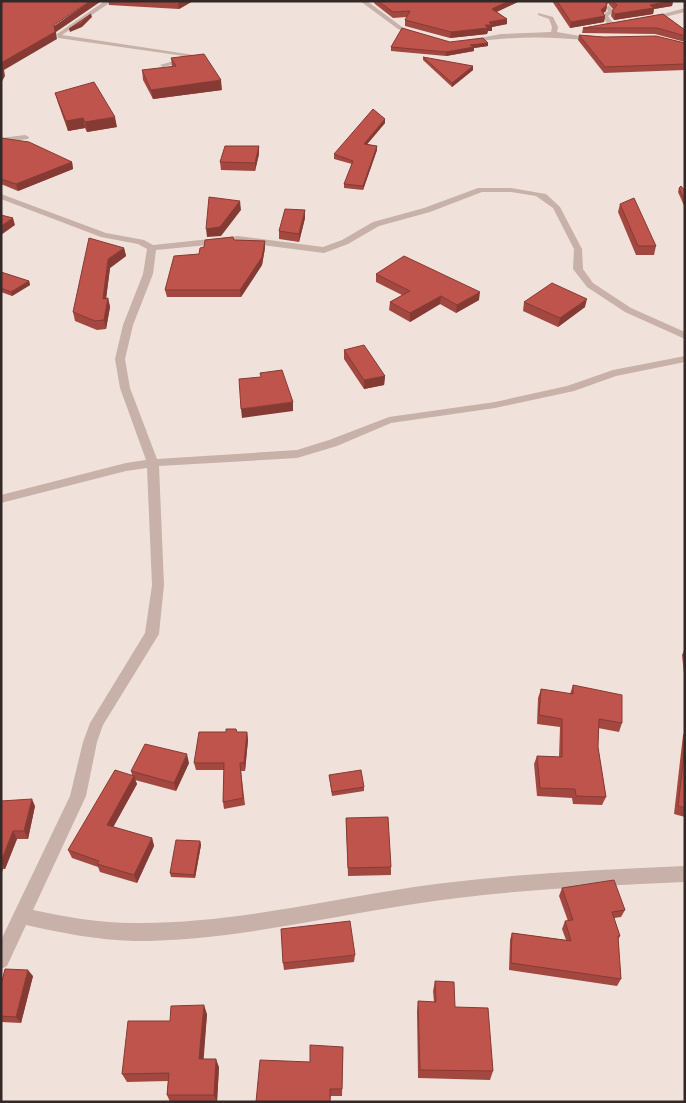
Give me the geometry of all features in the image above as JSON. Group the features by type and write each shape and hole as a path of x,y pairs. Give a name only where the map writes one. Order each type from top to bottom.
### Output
{"street":[{"path":"104,1 105,4 59,34 60,37 191,55 192,58 163,65"},
{"path":"363,1 400,28 423,36"},
{"path":"608,7 611,12 605,15 611,24"},
{"path":"641,20 685,10"},
{"path":"540,14 551,18 555,27 554,34"},
{"path":"591,28 621,23"},
{"path":"461,42 501,36 554,34 583,29"},
{"path":"554,34 602,39"},
{"path":"1,140 25,137"},
{"path":"1,196 104,236 141,242 152,248 238,239 324,250 345,242 376,224 427,210 481,190 511,190 536,194 543,196 556,206 578,249 578,269 590,285 628,310 685,336"},
{"path":"1,960 78,796 90,742 97,723 152,634 158,585 153,463 125,388 120,359 128,325 148,274 152,248"},
{"path":"1,499 126,467 153,463 296,454 333,443 389,420 495,405 570,389 613,373 685,359"},
{"path":"21,916 56,926 133,933 177,931 293,918 469,888 685,874"}],"building":[{"path":"1,1 90,1 54,25 55,32 1,63"},
{"path":"378,1 509,1 492,9 507,19 489,22 492,25 485,25 488,28 451,32 405,20 410,11 393,12"},
{"path":"557,1 605,1 607,5 601,10 605,16 571,22"},
{"path":"612,1 670,1 650,5 654,8 615,14 612,11 617,5"},
{"path":"91,14 81,23 69,29"},
{"path":"663,14 685,30 685,36 657,28 583,28"},
{"path":"402,28 450,42 483,38 488,43 470,45 474,47 446,52 391,47"},
{"path":"579,35 603,37 656,36 685,43 685,64 605,67"},
{"path":"204,54 221,80 151,90 142,70 176,66 171,58"},
{"path":"423,57 473,66 452,83"},
{"path":"94,82 115,117 85,122 83,118 66,121 55,93"},
{"path":"373,109 385,119 364,144 377,146 363,186 344,184 353,161 334,154"},
{"path":"1,138 29,142 72,162 16,184 1,179"},
{"path":"225,146 259,146 255,163 220,162"},
{"path":"681,186 685,191 685,201 679,188"},
{"path":"209,197 240,201 220,227 206,229"},
{"path":"634,198 656,246 638,246 620,204"},
{"path":"285,209 305,210 299,234 279,231"},
{"path":"1,215 13,218 1,226"},
{"path":"233,237 234,240 265,241 262,257 240,290 165,290 174,256 199,254 200,248 204,247 205,240"},
{"path":"89,238 124,248 108,259 103,299 108,298 104,320 95,321 73,312"},
{"path":"404,256 480,292 457,305 441,296 410,313 390,302 410,291 376,274"},
{"path":"1,272 29,281 11,292 1,288"},
{"path":"552,283 587,299 560,318 524,302"},
{"path":"364,345 385,376 364,380 344,350"},
{"path":"282,370 293,402 241,409 239,379 261,377 260,373"},
{"path":"573,685 622,695 622,723 599,719 598,747 606,797 576,796 575,789 540,788 537,756 562,757 562,719 539,715 541,689 573,694"},
{"path":"226,729 247,732 244,763 240,763 243,798 223,802 224,763 194,763 199,732 226,732"},
{"path":"145,744 187,754 174,783 131,771"},
{"path":"685,747 685,808 678,806"},
{"path":"115,770 134,776 107,825 152,838 134,875 97,864 99,861 68,850"},
{"path":"361,770 364,787 332,792 329,775"},
{"path":"32,799 24,831 13,831 1,862 1,801"},
{"path":"388,817 391,867 348,868 346,818"},
{"path":"176,840 200,841 194,875 170,873"},
{"path":"614,880 625,910 612,912 620,936 618,936 621,979 511,963 512,933 571,941 565,921 573,920 562,888"},
{"path":"350,921 355,955 283,963 281,929"},
{"path":"5,969 28,970 16,1017 1,1016 1,985"},
{"path":"435,981 454,982 455,1007 488,1008 493,1071 420,1070 418,1001 436,1002"},
{"path":"204,1005 199,1059 216,1059 214,1095 167,1095 169,1073 122,1074 128,1021 170,1021 171,1006"},
{"path":"310,1045 343,1047 342,1089 330,1089 330,1102 256,1102 260,1060 310,1062"}]}
